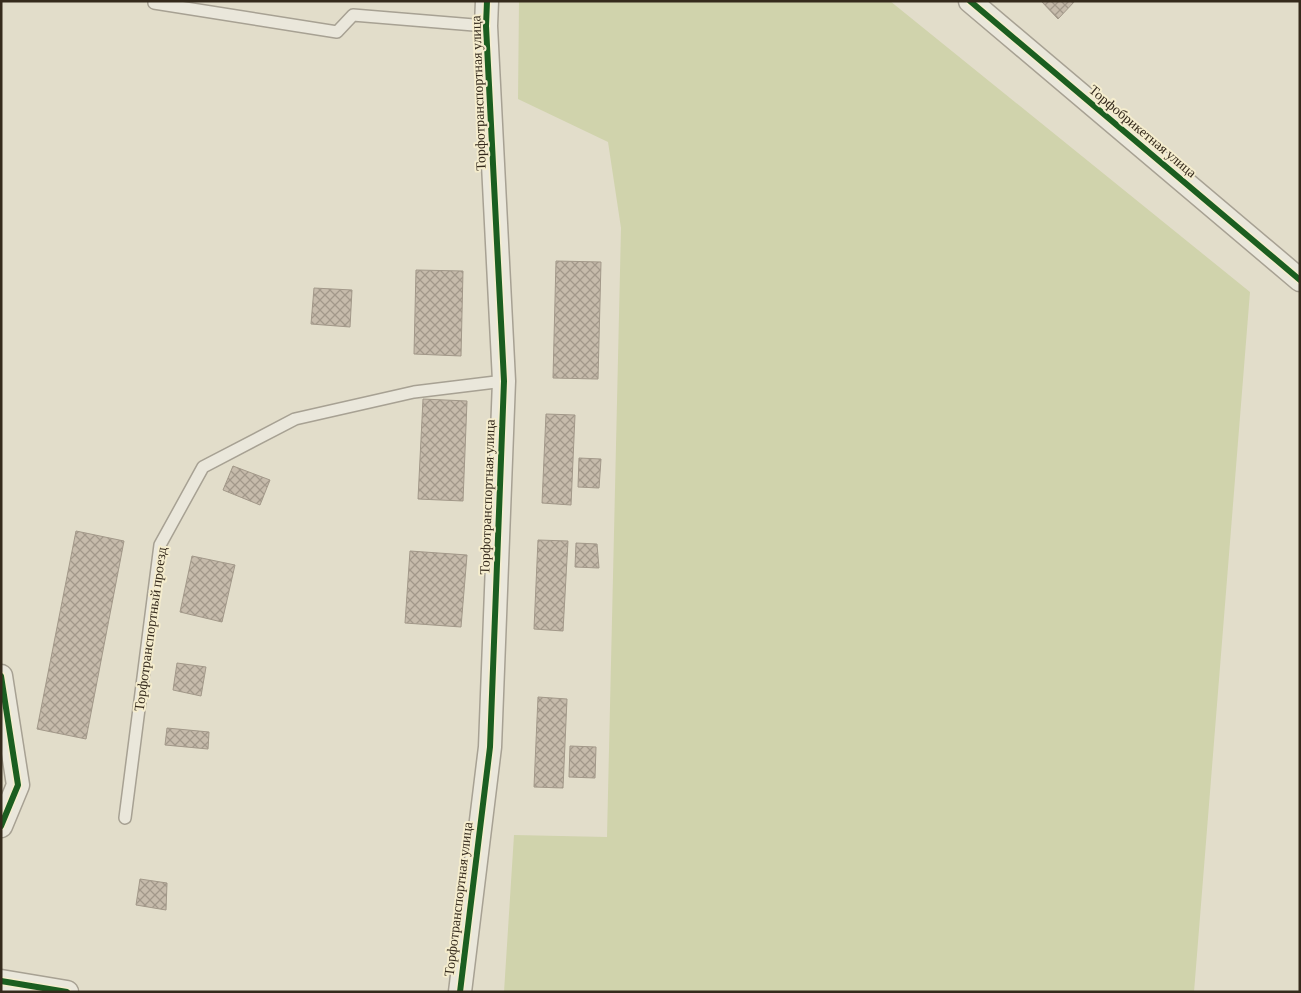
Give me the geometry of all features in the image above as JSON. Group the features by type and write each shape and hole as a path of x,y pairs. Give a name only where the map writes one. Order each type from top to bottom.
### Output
{"street":[{"name":"Торфотранспортная улица","path":"460,992 490,747 504,381 486,26 487,1"},
{"name":"Торфобрикетная улица","path":"970,1 1300,280"},
{"path":"1,676 18,785 1,826"},
{"path":"1,981 67,992"}],"lane":[{"path":"150,2 337,32 353,15 486,26"},
{"name":"Торфотранспортный проезд","path":"125,818 160,545 203,467 296,419 414,392 504,381"}],"green space":[{"path":"519,1 890,1 1250,292 1194,992 504,992 514,835 607,837 621,228 608,142 518,99"}],"building":[{"path":"1041,1 1075,1 1058,19"},
{"path":"556,261 601,262 598,379 553,378"},
{"path":"416,270 463,271 461,356 414,354"},
{"path":"314,288 352,290 350,327 311,324"},
{"path":"423,399 467,401 463,501 418,499"},
{"path":"546,414 575,415 571,505 542,503"},
{"path":"579,458 601,459 599,488 578,487"},
{"path":"233,466 270,480 260,505 223,490"},
{"path":"76,531 124,541 86,739 37,729"},
{"path":"538,540 568,541 563,631 534,629"},
{"path":"576,543 597,544 599,568 575,567"},
{"path":"410,551 467,555 461,627 405,623"},
{"path":"192,556 235,565 222,622 180,612"},
{"path":"177,663 206,667 201,696 173,690"},
{"path":"538,697 567,699 563,788 534,787"},
{"path":"167,728 209,732 208,749 165,745"},
{"path":"570,746 596,747 595,778 569,777"},
{"path":"140,879 167,883 166,910 136,905"}],"cycle path":[{"path":"460,992 490,747 504,381 486,26 487,1"},
{"path":"970,1 1300,280"},
{"path":"1,676 18,785 1,826"},
{"path":"1,981 67,992"}]}
